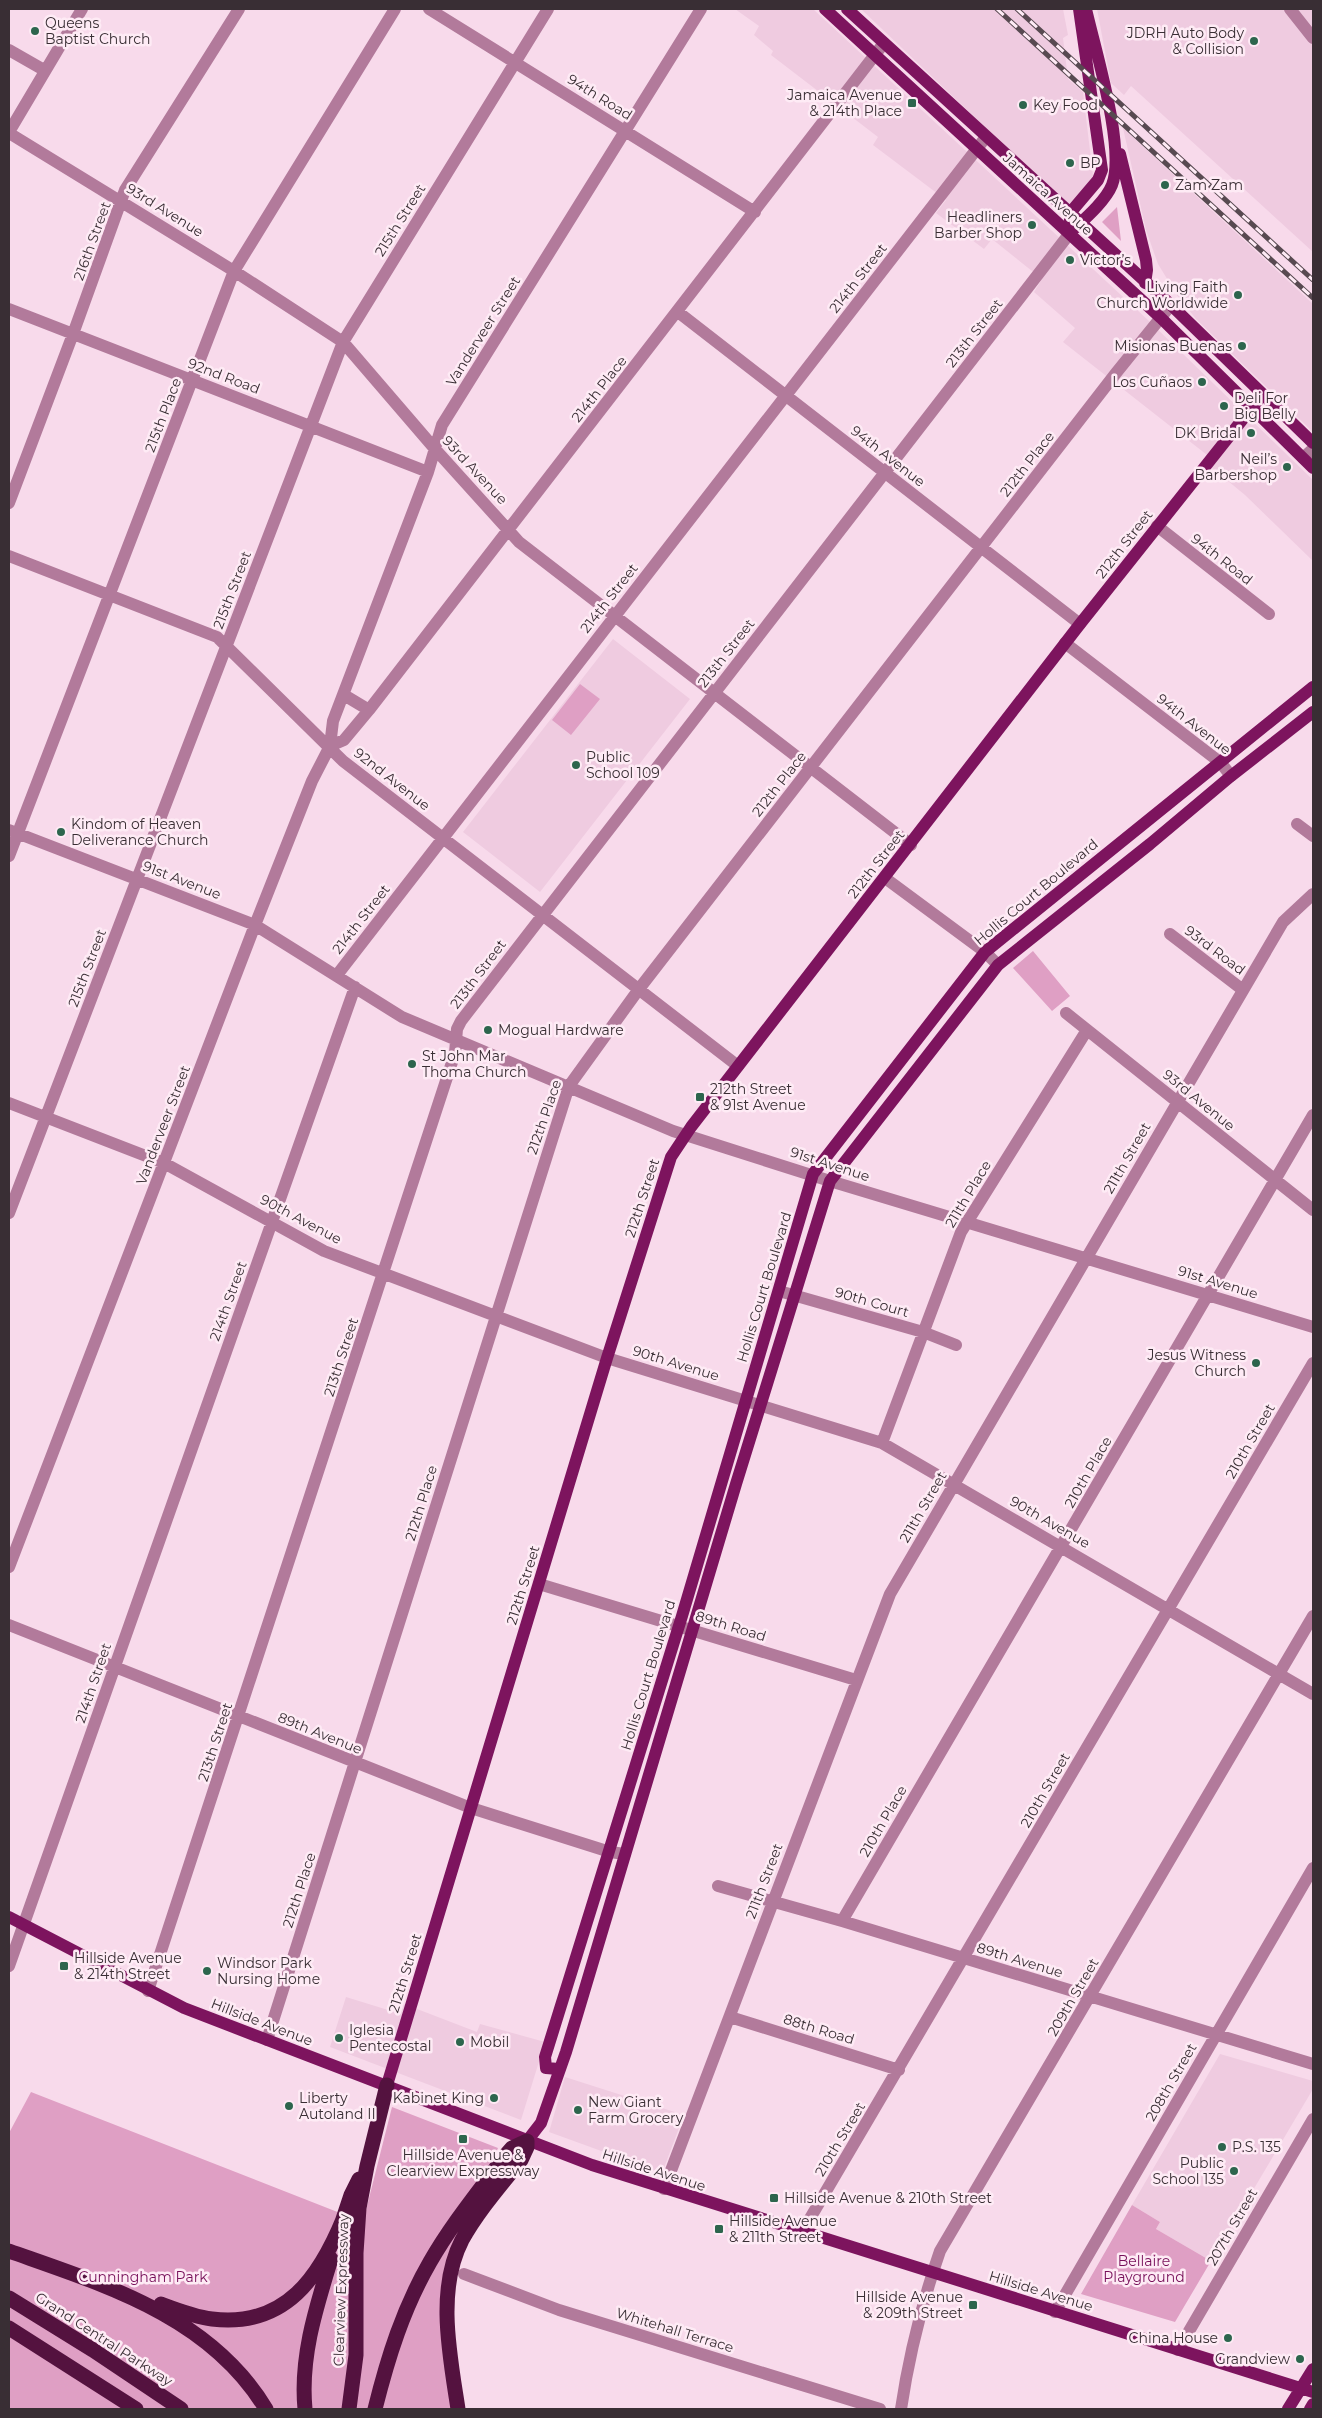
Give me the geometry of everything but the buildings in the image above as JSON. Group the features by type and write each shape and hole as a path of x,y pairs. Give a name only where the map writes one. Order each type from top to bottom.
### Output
{"highway":[{"name":"Clearview Expressway","path":"349,2409 357,2335 357,2235 367,2166 387,2085"},
{"path":"450,2409 449,2283 457,2251 469,2229 521,2160 527,2148 527,2140"},
{"path":"375,2409 393,2342 407,2306 431,2260 506,2154 527,2140"},
{"path":"305,2409 305,2364 308,2344 351,2195 367,2166"},
{"path":"9,2251 202,2317 223,2320 256,2316 284,2304 307,2285 327,2256 344,2217"},
{"path":"99,2283 155,2308 198,2336 240,2374 266,2409"},
{"name":"Grand Central Parkway","path":"9,2298 102,2355 181,2409"},
{"path":"449,2327 458,2409"},
{"path":"9,2328 136,2409"}],"main road":[{"name":"Jamaica Avenue","path":"825,9 1161,318 1313,468"},
{"name":"Jamaica Avenue","path":"847,9 1171,305 1313,443"},
{"path":"1070,233 1070,213 1101,173 1079,9"},
{"path":"1086,9 1115,140 1124,165 1146,260 1148,270 1145,283"},
{"path":"1070,233 1112,185 1117,166 1115,140"},
{"name":"212th Street","path":"387,2085 607,1358 670,1157 738,1066 911,845 1080,624 1262,395"},
{"name":"Hollis Court Boulevard","path":"559,2069 549,2070 544,2061 679,1626 813,1174 985,952 1313,687"},
{"path":"527,2140 533,2136 541,2123 584,1993 736,1484 830,1181 998,965 1313,712"},
{"path":"1276,718 1288,732"},
{"path":"1137,828 1150,844"},
{"path":"1058,892 1072,906"},
{"path":"926,1028 941,1038"},
{"path":"868,1103 882,1114"},
{"path":"723,1480 736,1484"},
{"path":"702,1549 716,1552"},
{"path":"653,1711 668,1714"},
{"path":"633,1775 648,1778"},
{"name":"Hillside Avenue","path":"9,1917 148,1992 186,2009 598,2168 1307,2390"},
{"path":"586,1929 602,1932"},
{"path":"567,1991 584,1993"},
{"path":"1288,2409 1307,2390 1313,2369"},
{"path":"1310,2409 1313,2404"}],"street":[{"path":"9,132 44,70 82,9"},
{"name":"216th Street","path":"9,503 74,334 123,201 125,190 239,9"},
{"name":"215th Place","path":"9,856 13,832 110,595 234,271 395,9"},
{"name":"94th Road","path":"429,9 755,212"},
{"name":"215th Street","path":"9,1214 343,342 548,9"},
{"name":"Vanderveer Street","path":"9,1567 255,925 312,781 330,746 333,721 428,472 442,425 701,9"},
{"path":"1294,10 1313,38"},
{"name":"214th Place","path":"330,746 344,740 369,710 884,43"},
{"path":"9,50 44,70"},
{"name":"93rd Avenue","path":"9,132 123,201 343,342 435,449 519,542 911,845"},
{"name":"214th Street","path":"9,1966 355,987 337,975 986,138"},
{"name":"213th Street","path":"148,1992 455,1053 456,1039 461,1021 1070,233"},
{"name":"212th Place","path":"267,2040 568,1086 639,989 1116,373 1171,305"},
{"name":"92nd Road","path":"9,309 428,472"},
{"name":"94th Avenue","path":"678,312 1080,624"},
{"path":"1303,458 1313,449"},
{"name":"94th Road","path":"1157,526 1269,614"},
{"name":"92nd Avenue","path":"9,556 217,637 330,746 343,761 444,837 738,1066"},
{"name":"94th Avenue","path":"1065,644 1221,763 1231,776"},
{"path":"344,695 369,710"},
{"path":"1297,824 1313,836"},
{"name":"91st Avenue","path":"13,832 255,925 337,975"},
{"path":"885,878 985,952 998,965"},
{"name":"211th Street","path":"664,2189 890,1594 1283,922 1313,894"},
{"name":"93rd Road","path":"1170,934 1243,990"},
{"name":"91st Avenue","path":"355,987 402,1017 685,1135 813,1174 830,1181 1313,1327"},
{"name":"93rd Avenue","path":"1066,1013 1313,1210"},
{"name":"211th Place","path":"882,1443 923,1332 967,1222 1087,1030"},
{"name":"90th Avenue","path":"9,1103 164,1163 324,1251 607,1358 762,1404 882,1443 954,1483 1313,1694"},
{"name":"210th Place","path":"842,1921 1313,1115"},
{"name":"90th Court","path":"779,1291 923,1332 956,1345"},
{"name":"210th Street","path":"802,2232 1313,1364"},
{"name":"89th Road","path":"539,1584 856,1680"},
{"name":"209th Street","path":"902,2409 908,2362 932,2273 940,2251 1313,1616"},
{"name":"89th Avenue","path":"9,1625 471,1808 610,1852 625,1854"},
{"name":"208th Street","path":"1055,2312 1313,1868"},
{"name":"89th Avenue","path":"718,1886 842,1921 1313,2064"},
{"name":"88th Road","path":"730,2017 899,2070"},
{"name":"207th Street","path":"1178,2350 1313,2119"},
{"name":"Whitehall Terrace","path":"464,2274 559,2310 880,2409"}],"shaded area":[{"path":"735,9 813,9 1149,321 1313,480 1313,561 1245,495 1211,467 1216,462 1063,342 1075,328 1034,292 1042,279 992,239 984,249 936,213 946,200 873,145 878,137 771,55 773,51 754,35 759,26"},
{"path":"861,9 1063,9 1068,35 1063,38 1068,79 1083,92 1093,176 1069,207"},
{"path":"1097,9 1313,9 1313,252 1131,86 1124,95 1111,83"},
{"path":"1123,128 1313,304 1313,432 1196,319 1177,295 1158,264 1146,230"},
{"name":"Public School 109","path":"613,639 690,699 540,892 463,832"},
{"path":"346,1997 401,2014 404,2004 477,2032 480,2024 545,2042 521,2120 330,2047"},
{"name":"P.S. 135","path":"1220,2054 1313,2081 1313,2089 1211,2261 1156,2229 1160,2222 1132,2205"},
{"path":"565,2077 684,2115 662,2173 549,2132"}],"green space":[{"path":"1117,207 1121,241 1102,222"},
{"path":"580,684 600,699 571,735 552,720"},
{"path":"1033,951 1070,996 1052,1011 1013,968"},
{"name":"Cunningham Park","path":"31,2092 363,2222 392,2107 498,2148 448,2260 453,2409 9,2409 9,2133"},
{"name":"Bellaire Playground","path":"1132,2205 1160,2222 1156,2229 1211,2261 1175,2322 1081,2294"}],"railway":[{"path":"997,9 1313,298"},
{"path":"1017,9 1313,280"}],"place":[{"name":"Queens Baptist Church","path":"35,31"},
{"name":"JDRH Auto Body & Collision","path":"1254,41"},
{"name":"Jamaica Avenue & 214th Place","path":"912,103"},
{"name":"Key Food","path":"1023,105"},
{"name":"BP","path":"1070,163"},
{"name":"Zam Zam","path":"1165,185"},
{"name":"Headliners Barber Shop","path":"1032,225"},
{"name":"Victor’s","path":"1070,260"},
{"name":"Living Faith Church Worldwide","path":"1238,295"},
{"name":"Misionas Buenas","path":"1242,346"},
{"name":"Los Cuñaos","path":"1202,382"},
{"name":"Deli For Big Belly","path":"1224,406"},
{"name":"DK Bridal","path":"1251,433"},
{"name":"Neil’s Barbershop","path":"1287,467"},
{"name":"Public School 109","path":"576,765"},
{"name":"Kindom of Heaven Deliverance Church","path":"61,832"},
{"name":"Mogual Hardware","path":"488,1030"},
{"name":"St John Mar Thoma Church","path":"412,1064"},
{"name":"212th Street & 91st Avenue","path":"700,1097"},
{"name":"Jesus Witness Church","path":"1256,1363"},
{"name":"Hillside Avenue & 214th Street","path":"64,1966"},
{"name":"Windsor Park Nursing Home","path":"207,1971"},
{"name":"Iglesia Pentecostal","path":"339,2038"},
{"name":"Mobil","path":"460,2042"},
{"name":"Kabinet King","path":"494,2098"},
{"name":"Liberty Autoland II","path":"289,2106"},
{"name":"New Giant Farm Grocery","path":"578,2110"},
{"name":"Hillside Avenue & Clearview Expressway","path":"463,2139"},
{"name":"P.S. 135","path":"1222,2147"},
{"name":"Public School 135","path":"1234,2171"},
{"name":"Hillside Avenue & 210th Street","path":"774,2198"},
{"name":"Hillside Avenue & 211th Street","path":"719,2229"},
{"name":"Hillside Avenue & 209th Street","path":"973,2305"},
{"name":"China House","path":"1228,2338"},
{"name":"Grandview","path":"1300,2359"}]}
